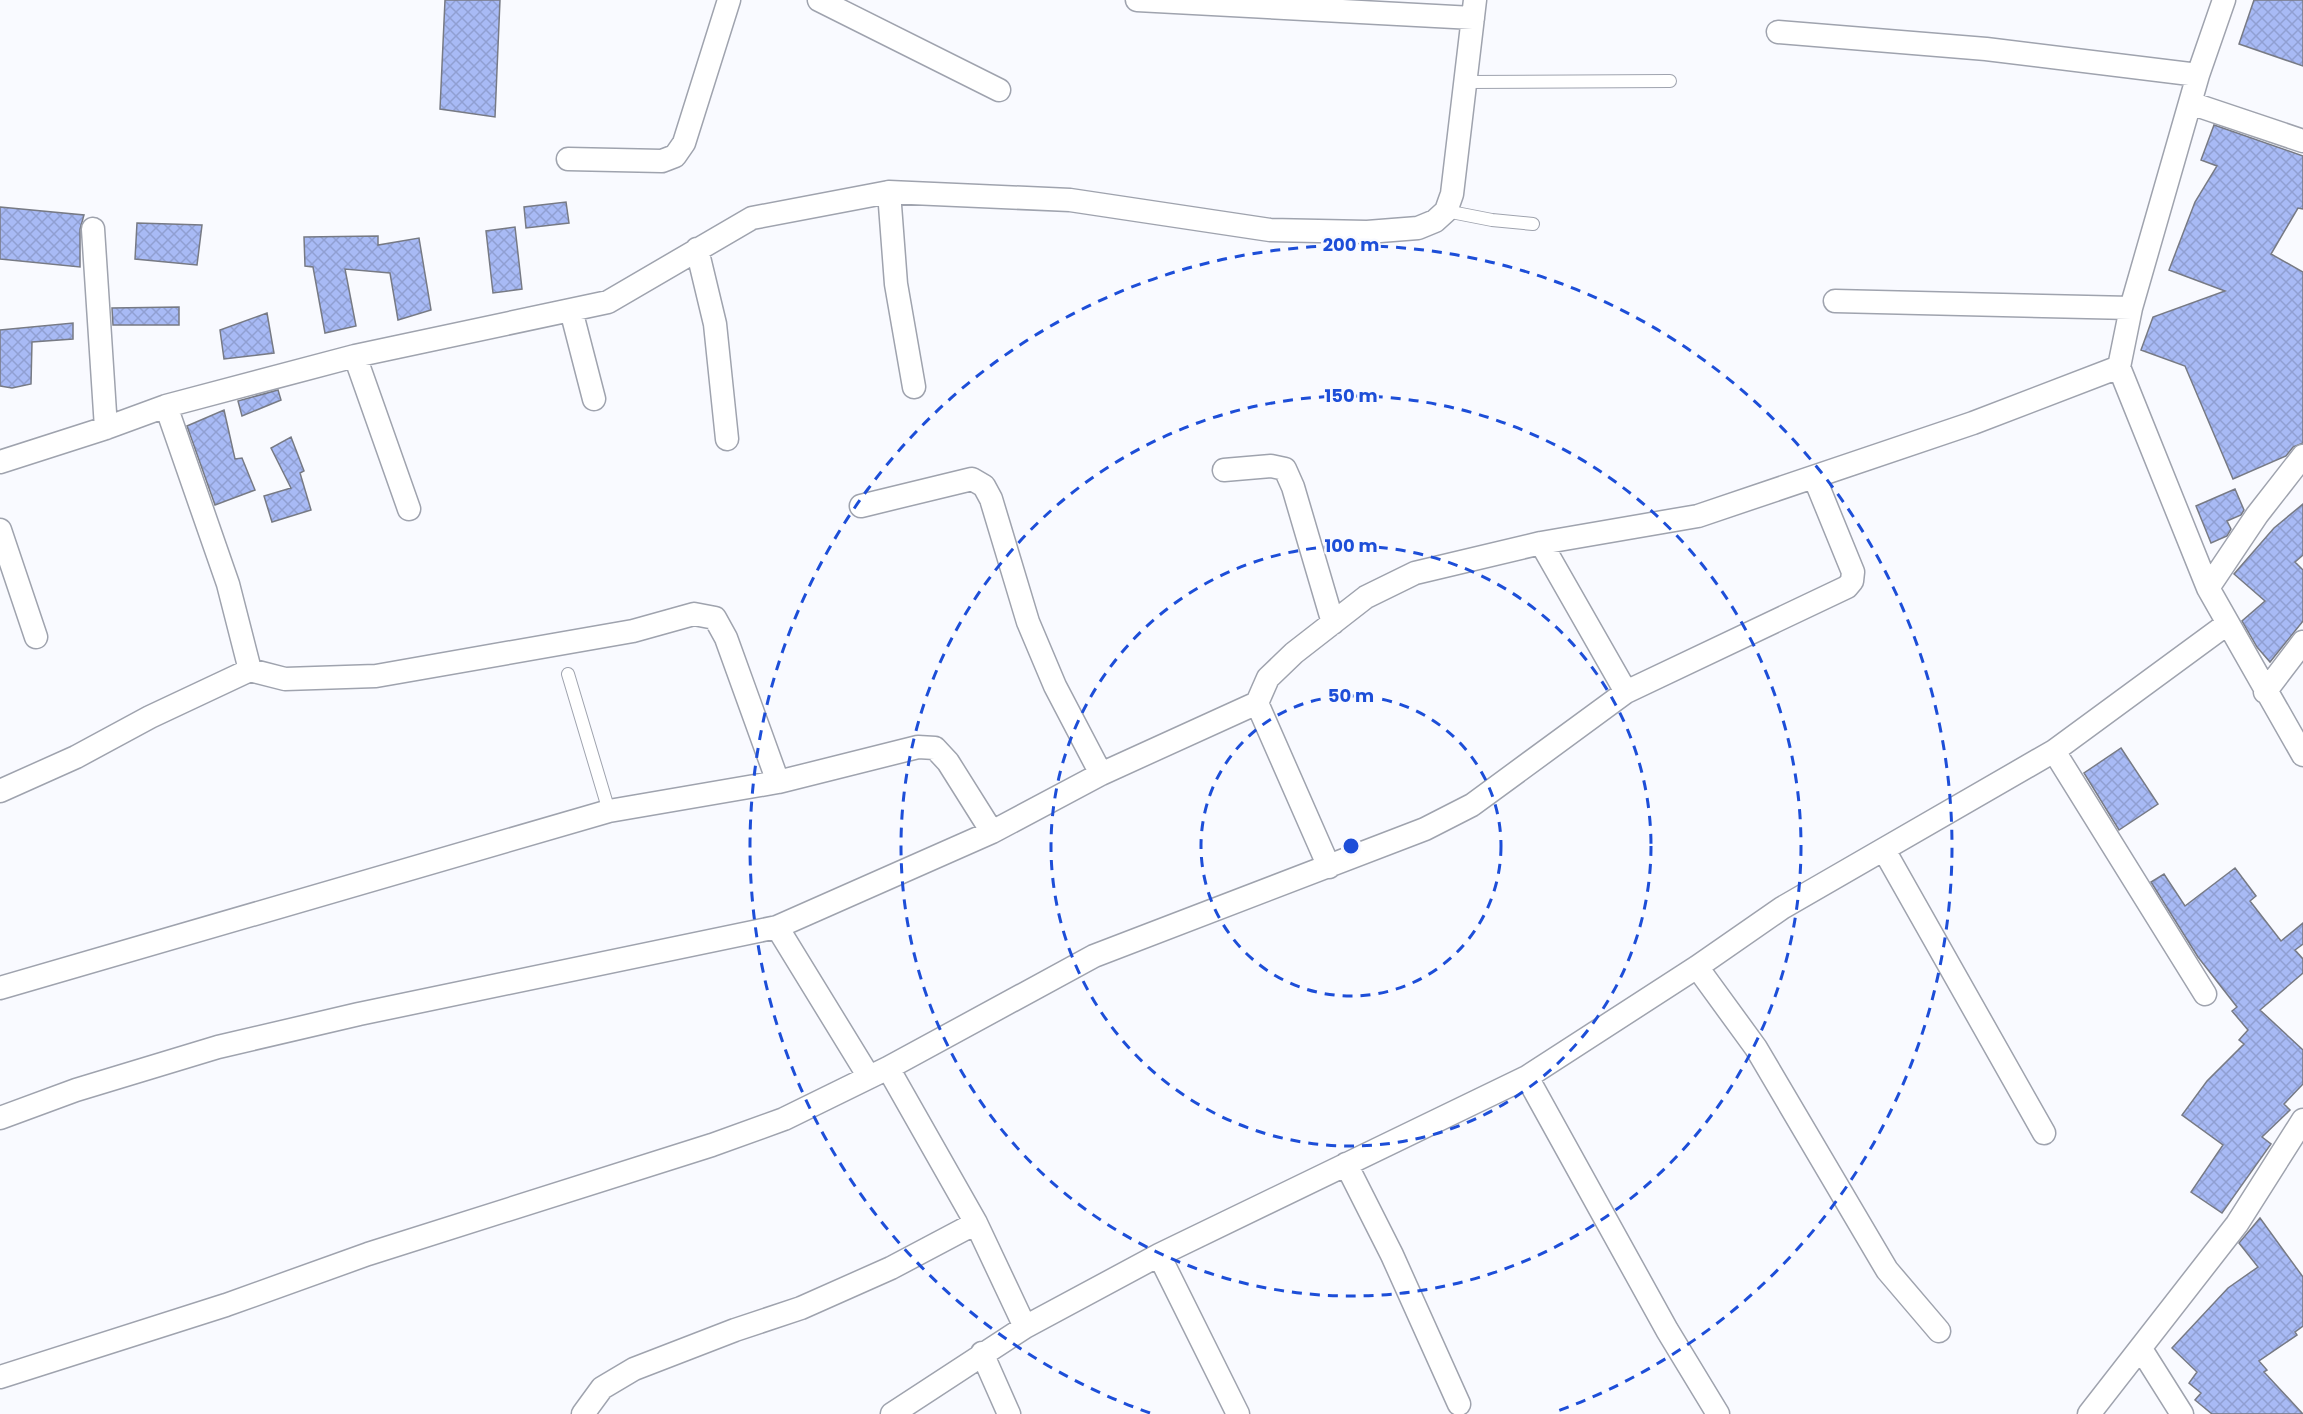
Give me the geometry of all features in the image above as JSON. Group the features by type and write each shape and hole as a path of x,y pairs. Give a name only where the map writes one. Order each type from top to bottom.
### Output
{"street":[{"path":"568,159 662,161 675,156 684,143 729,0"},
{"path":"819,0 999,90"},
{"path":"0,462 166,406 355,356 608,302 752,218 889,192 1070,200 1270,230 1367,232 1418,228 1435,221 1446,211 1452,194 1474,9 1137,0"},
{"path":"2224,0 2198,75 2131,308 2119,367 2208,588 2265,692 2303,755"},
{"path":"1778,32 1986,49 2198,75"},
{"path":"2190,103 2303,141"},
{"path":"889,192 896,284 914,387"},
{"path":"93,229 106,428"},
{"path":"697,249 715,324 727,439"},
{"path":"1835,301 2057,304 2131,308"},
{"path":"571,310 594,399"},
{"path":"355,356 409,509"},
{"path":"0,1118 76,1090 218,1047 370,1011 777,927 992,832 1101,774 1257,703 1268,678 1294,653 1366,597 1415,573 1540,543 1698,516 1815,479 1973,423 2119,367"},
{"path":"166,406 228,584 250,670"},
{"path":"2208,588 2257,515 2303,456"},
{"path":"1224,470 1271,466 1285,469 1293,487 1333,622"},
{"path":"861,506 972,479 984,486 991,499 1028,622 1055,686 1101,774"},
{"path":"0,1377 226,1305 368,1254 712,1145 784,1119 878,1073 1094,956 1425,829 1472,805 1626,692 1847,587 1852,581 1853,572 1815,479"},
{"path":"0,530 36,637"},
{"path":"1540,543 1626,692"},
{"path":"0,791 76,757 150,717 250,670 285,678 376,676 633,631 694,614 715,618 726,638 778,782"},
{"path":"892,1414 1025,1327 1160,1255 1527,1077 1697,967 1782,908 2054,751 2227,624"},
{"path":"2265,692 2303,642"},
{"path":"1257,703 1329,867"},
{"path":"0,988 609,811 778,782 918,747 934,748 948,762 992,832"},
{"path":"2054,751 2205,994"},
{"path":"1884,850 2044,1133"},
{"path":"777,927 878,1073 976,1222 1025,1327"},
{"path":"1697,967 1756,1048 1887,1270 1939,1331"},
{"path":"1527,1077 1667,1330 1718,1414"},
{"path":"2089,1414 2236,1224 2303,1120"},
{"path":"1346,1164 1392,1255 1459,1404"},
{"path":"583,1414 602,1388 634,1369 735,1330 801,1308 891,1268 976,1222"},
{"path":"1160,1255 1238,1414"},
{"path":"2141,1349 2182,1414"},
{"path":"982,1353 1009,1414"}],"lane":[{"path":"1467,82 1670,81"},
{"path":"1446,211 1492,220 1533,224"},
{"path":"568,674 609,811"}],"building":[{"path":"445,0 500,0 495,117 440,109"},
{"path":"2254,0 2303,0 2303,66 2239,44"},
{"path":"2214,125 2303,156 2303,209 2298,208 2271,254 2303,272 2303,443 2293,447 2286,456 2233,479 2185,366 2141,350 2153,317 2225,291 2169,270 2195,202 2217,166 2201,160"},
{"path":"566,202 569,223 526,228 524,207"},
{"path":"0,207 84,215 80,229 80,267 0,259"},
{"path":"137,223 202,225 197,265 135,259"},
{"path":"515,227 522,289 493,293 486,231"},
{"path":"378,236 378,245 419,238 431,310 398,320 390,273 345,269 356,326 325,333 313,267 305,266 304,237"},
{"path":"179,307 179,325 113,325 112,308"},
{"path":"267,313 274,353 224,359 220,330"},
{"path":"73,323 73,339 32,342 31,384 12,388 0,386 0,330"},
{"path":"278,390 281,400 242,416 238,401"},
{"path":"224,410 235,459 242,458 255,490 215,505 187,426"},
{"path":"291,437 304,471 300,473 311,510 272,522 264,496 291,488 271,448"},
{"path":"2235,489 2244,510 2241,515 2227,521 2231,529 2227,536 2211,543 2196,506"},
{"path":"2303,504 2303,555 2295,562 2303,570 2303,621 2270,662 2257,647 2242,621 2265,601 2234,574 2274,528"},
{"path":"2121,748 2158,804 2119,830 2084,773"},
{"path":"2235,868 2256,896 2250,901 2281,941 2303,923 2303,944 2295,950 2303,959 2303,973 2260,1010 2303,1050 2303,1084 2284,1104 2290,1110 2262,1137 2271,1144 2222,1213 2191,1192 2223,1145 2182,1115 2207,1081 2244,1044 2239,1040 2248,1030 2232,1011 2237,1007 2198,957 2151,882 2164,874 2185,906"},
{"path":"2260,1218 2303,1277 2303,1326 2295,1332 2297,1335 2259,1361 2267,1370 2264,1372 2303,1414 2212,1414 2195,1400 2201,1393 2189,1383 2197,1372 2172,1348 2228,1288 2258,1267 2239,1243"}]}
